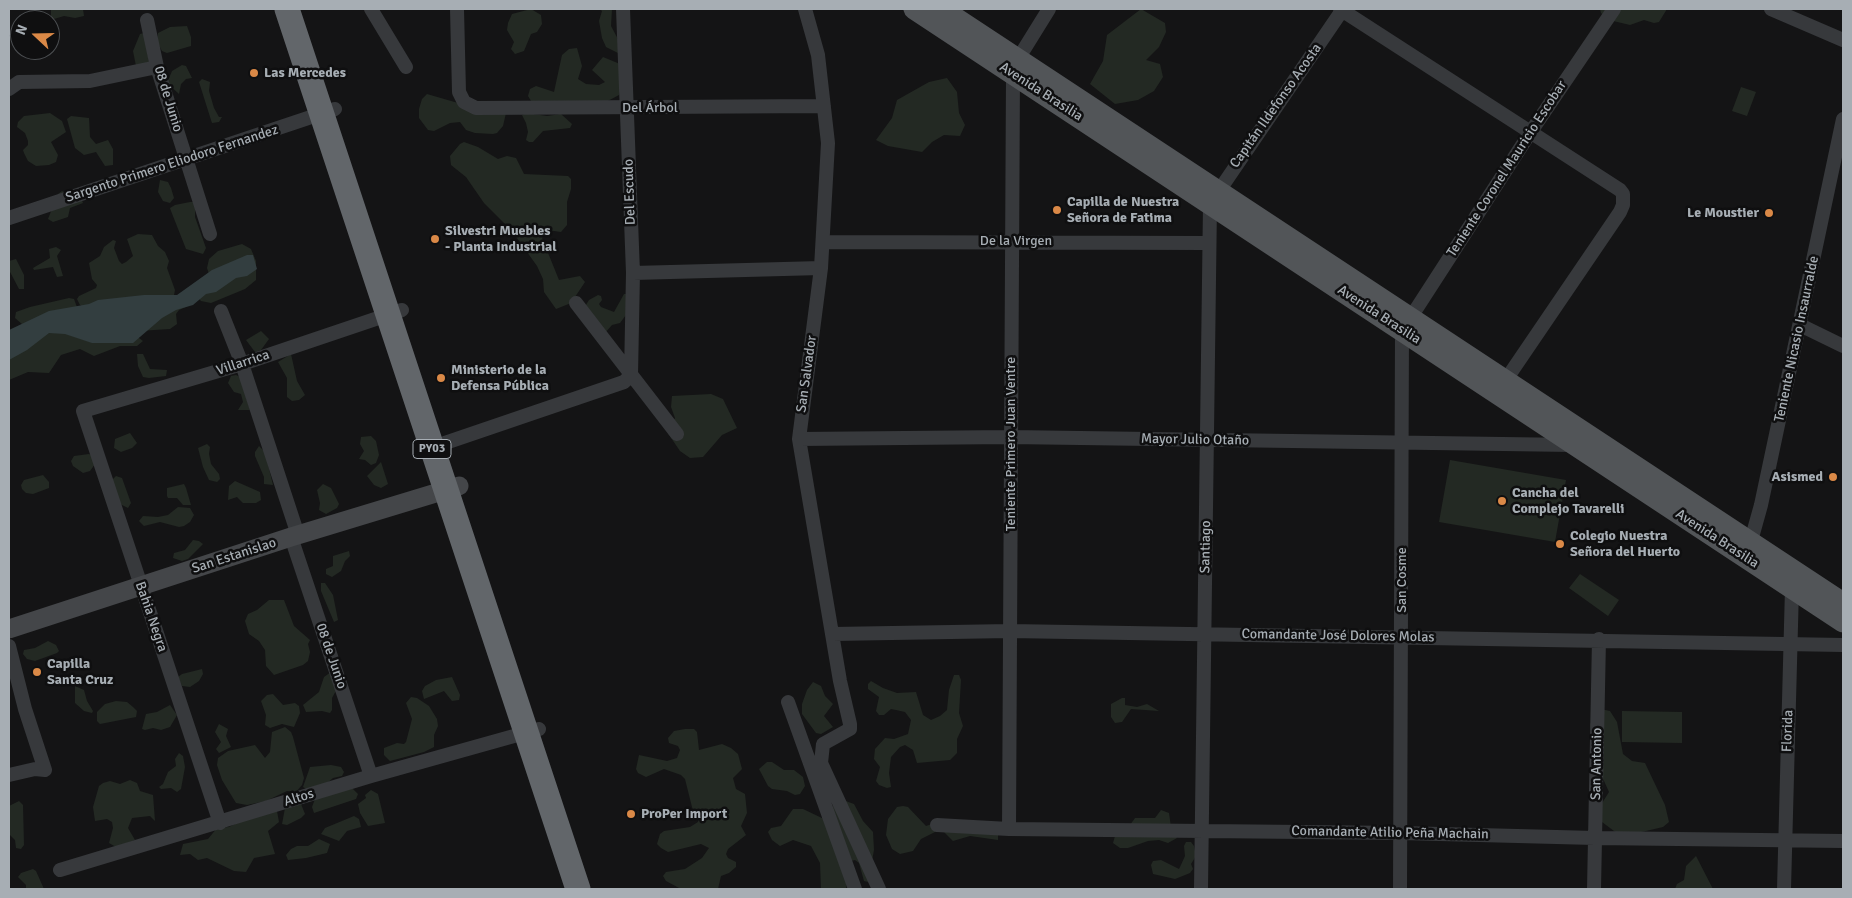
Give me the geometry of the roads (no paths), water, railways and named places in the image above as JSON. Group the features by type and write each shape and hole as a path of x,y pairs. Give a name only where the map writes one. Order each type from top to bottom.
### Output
{"highway":[{"name":"PY03","path":"287,9 328,111 395,312 564,826 578,889"},
{"name":"PY03","path":"303,9 328,111"},
{"name":"PY03","path":"395,312 445,443 453,488"},
{"name":"PY03","path":"564,826 592,889"}],"main road":[{"name":"Avenida Brasilia","path":"914,9 1015,66 1281,241 1796,581 1843,622"},
{"name":"Avenida Brasilia","path":"942,9 1015,66"},
{"name":"San Estanislao","path":"9,629 294,536 453,488"},
{"name":"Avenida Brasilia","path":"1796,581 1843,602"}],"street":[{"path":"371,9 406,67"},
{"name":"Del Árbol","path":"457,9 459,92 464,102 476,108 824,106"},
{"name":"Del Escudo","path":"623,9 633,273 631,373"},
{"name":"San Salvador","path":"805,9 817,48 828,142 824,242 798,439 840,680 850,724 850,729 824,744 821,763 878,889"},
{"path":"1015,66 1049,9"},
{"path":"1341,9 1620,190 1623,194 1623,205 1620,212 1501,387"},
{"name":"Capitán Ildefonso Acosta","path":"1214,197 1341,9"},
{"name":"Teniente Coronel Mauricio Escobar","path":"1406,324 1530,133 1614,9"},
{"path":"1772,9 1843,40"},
{"name":"08 de Junio","path":"147,20 157,67 210,234"},
{"name":"Teniente Primero Juan Ventre","path":"1009,829 1010,437 1015,66"},
{"path":"9,89 19,82 90,81 157,67"},
{"name":"Sargento Primero Eliodoro Fernandez","path":"9,218 328,111"},
{"name":"Teniente Nicasio Insaurralde","path":"1748,550 1800,325 1843,119"},
{"name":"Santiago","path":"1201,889 1202,728 1208,440 1208,243 1214,197"},
{"name":"De la Virgen","path":"824,242 1208,243"},
{"path":"633,273 821,268"},
{"path":"576,303 678,434"},
{"name":"08 de Junio","path":"221,311 242,364 294,536 371,776"},
{"name":"Villarrica","path":"83,411 242,364 395,312"},
{"name":"San Cosme","path":"1400,889 1403,442 1406,324"},
{"path":"1800,325 1843,346"},
{"path":"445,443 624,382 631,373"},
{"name":"Bahia Negra","path":"83,411 220,823"},
{"name":"Mayor Julio Otaño","path":"798,439 1010,437 1403,442 1580,439"},
{"name":"Florida","path":"1784,889 1791,644 1796,581"},
{"name":"Comandante José Dolores Molas","path":"833,634 1010,630 1204,635 1599,639 1843,645"},
{"name":"San Antonio","path":"1594,889 1599,639"},
{"path":"9,646 25,709 45,770 35,769 9,774"},
{"path":"788,702 855,889"},
{"name":"Altos","path":"60,870 371,776 533,731"},
{"name":"Comandante Atilio Peña Machain","path":"937,825 1009,829 1202,830 1843,841"}],"place":[{"name":"Las Mercedes","path":"254,73"},
{"name":"Capilla de Nuestra Señora de Fatima","path":"1057,210"},
{"name":"Le Moustier","path":"1769,213"},
{"name":"Silvestri Muebles - Planta Industrial","path":"435,239"},
{"name":"Ministerio de la Defensa Pública","path":"441,378"},
{"name":"Asismed","path":"1833,477"},
{"name":"Cancha del Complejo Tavarelli","path":"1502,501"},
{"name":"Colegio Nuestra Señora del Huerto","path":"1560,544"},
{"name":"Capilla Santa Cruz","path":"37,672"},
{"name":"ProPer Import","path":"631,814"}]}
